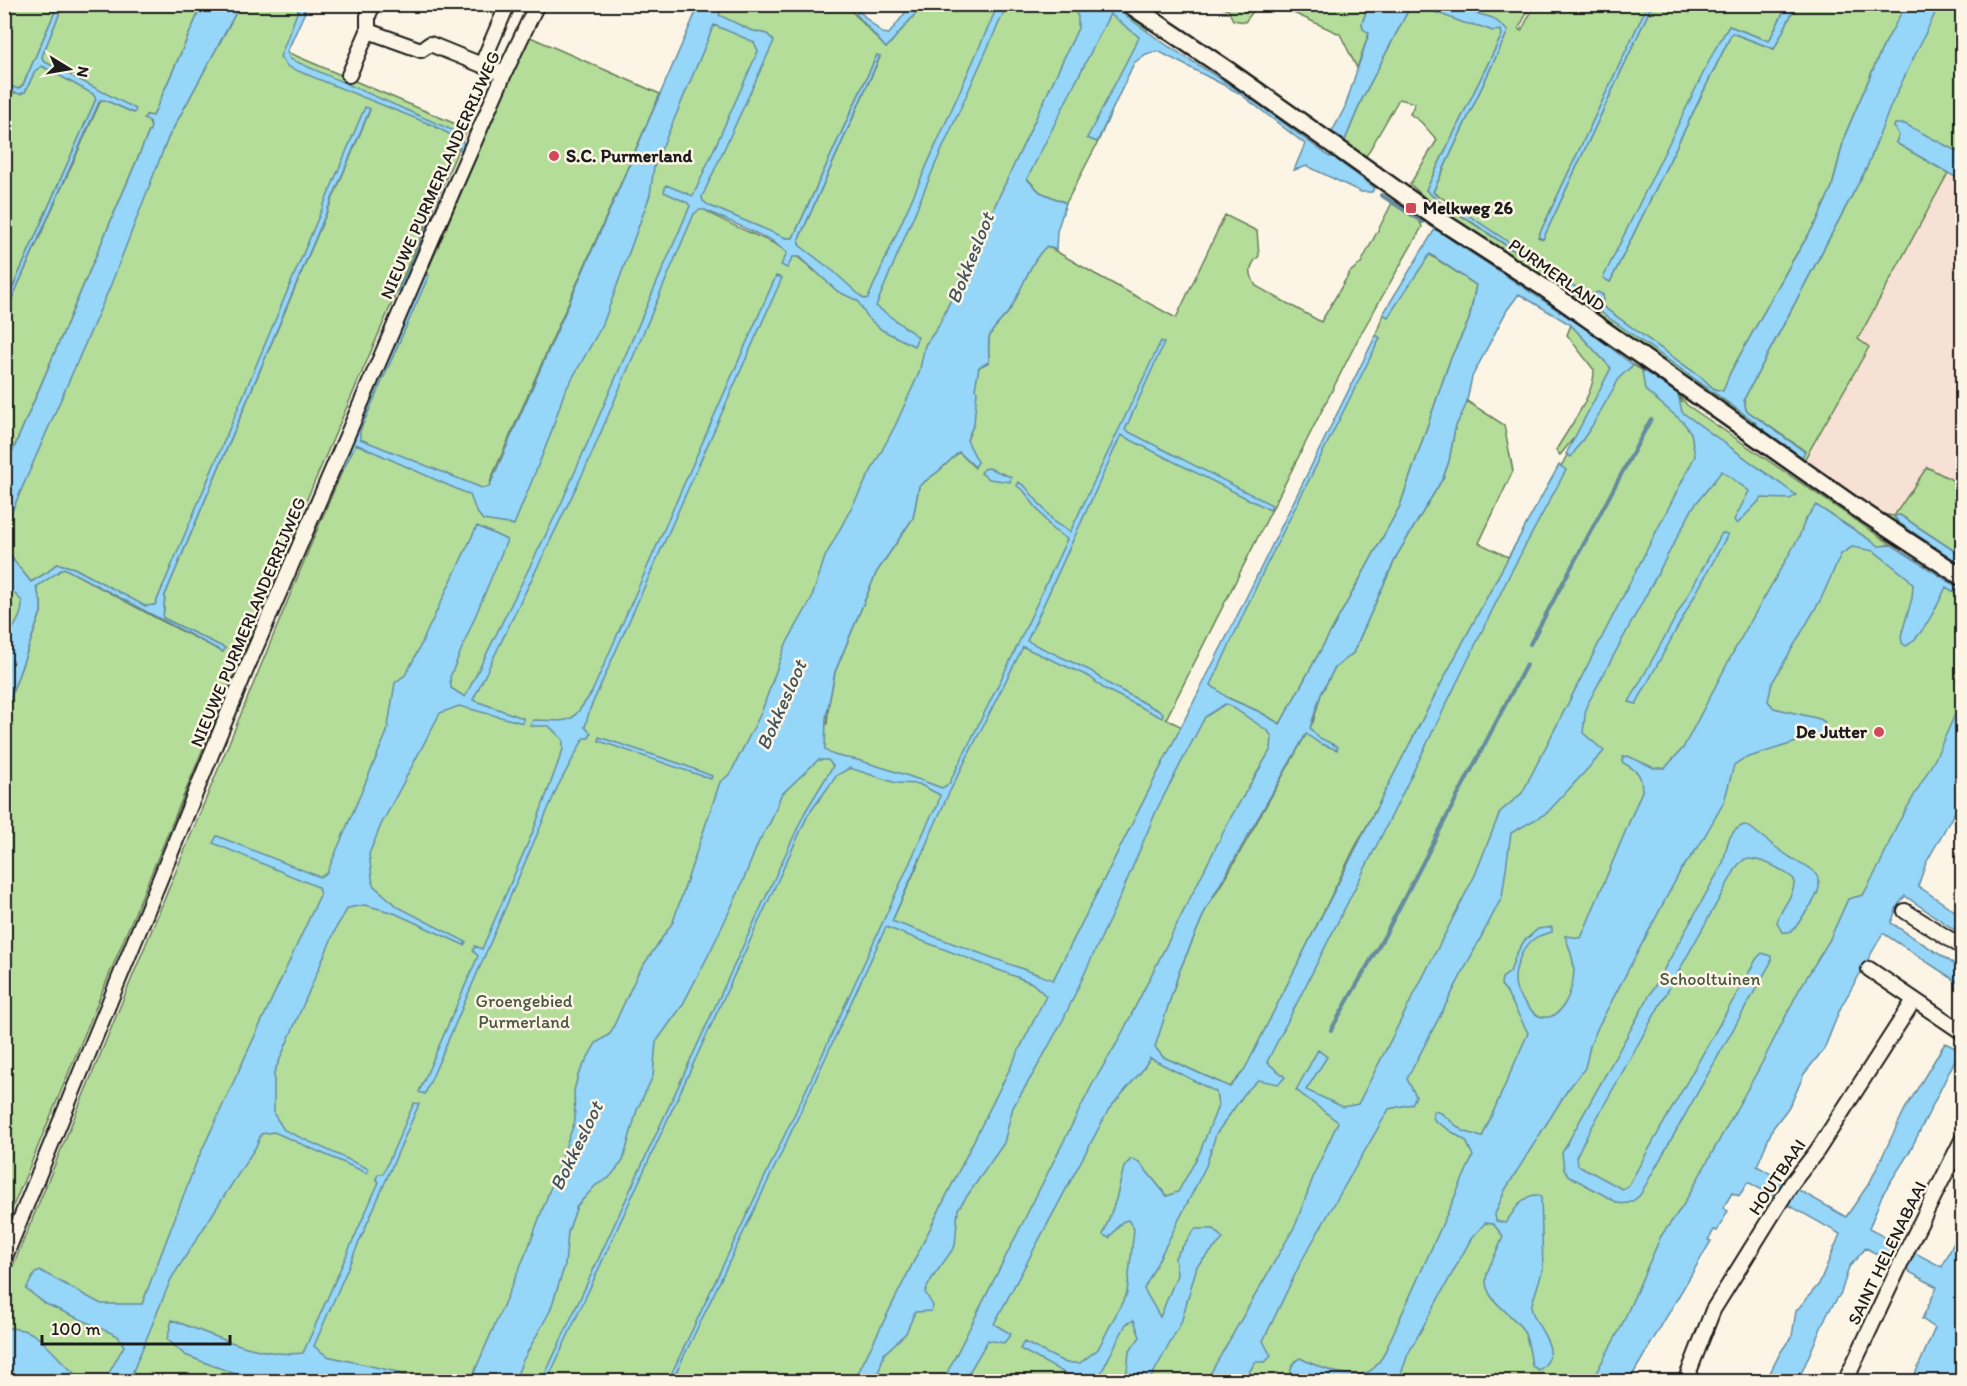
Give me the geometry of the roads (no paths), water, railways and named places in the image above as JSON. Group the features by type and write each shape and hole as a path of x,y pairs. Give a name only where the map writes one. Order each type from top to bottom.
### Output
{"street":[{"path":"349,75 368,31 368,16 373,4"},
{"name":"NIEUWE PURMERLANDERRIJWEG","path":"4,1258 245,672 504,74 537,4"},
{"name":"PURMERLAND","path":"1129,4 1229,71 1435,217 1543,287 1854,506 1962,577"},
{"path":"482,64 503,6"},
{"path":"368,31 421,50 430,45 504,74"},
{"path":"1905,911 1961,940"},
{"path":"1869,969 1962,1032"},
{"name":"HOUTBAAI","path":"1685,1382 1713,1310 1792,1183 1817,1151 1914,1000"},
{"name":"SAINT HELENABAAI","path":"1845,1382 1962,1140"}],"water":[{"path":"1648,4 1652,5 1543,239 1538,237"},
{"path":"1906,4 1939,5 1891,105 1867,167 1744,399 1746,410 1805,452 1802,457 1564,286 1568,282 1588,296 1598,292 1603,295 1602,306 1714,389 1723,391 1730,373 1817,221 1832,187 1845,135 1881,51"},
{"path":"58,5 63,5 42,56 43,61 136,109 134,113 100,100 5,314 5,305 96,99 93,94 42,66 35,71 25,92 20,94 5,90 5,84 18,89 23,85"},
{"path":"202,5 240,5 168,138 110,287 9,518 5,534 5,469 151,127 150,122 144,119 146,115 153,116"},
{"path":"300,5 308,5 287,52 290,59 461,134 465,152 405,290 398,291 461,152 457,138 432,125 288,67 280,57"},
{"path":"699,5 723,5 719,15 750,30 767,34 774,41 702,197 703,201 786,238 793,238 877,55 880,56 799,239 799,245 864,299 868,298 998,5 1007,5 935,165 876,306 918,337 914,346 882,330 867,317 858,301 837,291 800,257 793,257 787,268 781,265 787,253 771,240 705,210 699,210 694,214 587,465 473,700 523,718 523,723 459,706 440,713 381,825 369,854 373,885 398,907 466,942 464,945 394,913 365,905 348,908 337,926 274,1073 274,1114 284,1130 369,1169 367,1173 274,1132 261,1134 257,1145 171,1279 129,1381 102,1381 124,1346 118,1336 46,1304 26,1289 35,1273 41,1271 101,1304 142,1304 196,1163 320,895 318,887 213,843 217,836 320,877 327,873 387,732 395,683 405,675 413,661 477,526 507,540 450,677 451,688 465,697 561,504 690,206 664,192 666,185 693,196 758,51 754,42 714,25 654,167 650,195 603,324 564,393 550,436 514,525 483,520 476,511 470,495 356,444 342,472 339,471 423,275 429,275 360,431 360,439 482,488 489,487"},
{"path":"911,5 921,5 886,48 856,14 859,11 882,33 889,34"},
{"name":"Bokkesloot","path":"1072,5 1113,7 1168,46 1243,93 1330,157 1332,151 1336,154 1337,160 1375,188 1372,192 1361,192 1307,166 1294,170 1305,144 1239,93 1158,51 1146,54 1134,63 1097,142 1087,138 1139,37 1110,14 1027,179 1040,192 1066,203 1057,231 1056,250 1047,246 1041,252 1009,311 990,334 989,362 979,367 975,389 977,391 974,423 967,440 978,462 975,467 959,452 919,486 913,518 876,573 835,672 826,718 825,750 837,756 871,764 942,788 949,784 1067,539 1052,529 1024,491 1017,486 1018,482 1025,486 1055,523 1070,532 1161,341 1164,343 1125,430 1272,505 1270,510 1121,435 1027,641 1091,671 1109,684 1163,713 1162,718 1103,688 1090,677 1023,647 948,795 892,921 1053,980 1376,335 1380,338 1263,572 1211,685 1228,698 1280,724 1400,506 1450,360 1469,320 1476,285 1430,254 1388,317 1383,314 1435,229 1582,326 1633,365 1620,377 1571,457 1566,454 1611,368 1571,325 1519,294 1507,310 1472,377 1466,405 1455,428 1449,461 1443,478 1397,555 1353,653 1334,669 1321,694 1310,728 1318,737 1338,747 1337,750 1319,743 1306,734 1206,909 1179,972 1155,1047 1163,1057 1230,1087 1249,1061 1401,761 1518,539 1559,465 1566,470 1510,574 1267,1062 1285,1077 1279,1084 1258,1080 1245,1093 1216,1134 1206,1166 1144,1289 1160,1317 1177,1275 1175,1257 1195,1229 1214,1229 1223,1239 1197,1266 1181,1323 1149,1381 1126,1381 1129,1352 1140,1337 1134,1320 1126,1324 1097,1381 1079,1381 1020,1349 1024,1342 1066,1363 1080,1363 1098,1349 1127,1293 1134,1229 1128,1220 1122,1222 1109,1238 1103,1235 1124,1167 1131,1159 1139,1162 1167,1196 1178,1192 1199,1154 1218,1106 1216,1092 1150,1058 1109,1109 994,1324 1011,1334 1004,1343 988,1340 964,1381 943,1381 1093,1083 1117,1043 1231,817 1271,749 1272,737 1268,731 1225,704 1205,717 1157,809 1120,897 1063,1020 1013,1107 1004,1143 958,1209 955,1246 925,1292 933,1306 931,1311 915,1312 906,1333 884,1354 876,1381 854,1381 1046,996 1032,983 886,927 672,1381 668,1381 937,807 940,795 919,784 896,783 850,768 837,775 808,815 547,1381 542,1381 805,812 833,766 828,760 818,760 781,795 711,950 682,1006 656,1042 653,1076 637,1110 623,1161 609,1178 596,1185 577,1206 568,1232 565,1265 550,1311 522,1362 515,1381 470,1382 529,1246 575,1121 574,1091 578,1075 596,1043 610,1034 638,973 673,922 720,782 730,774 761,713 785,646 811,600 825,557 895,426 919,373 925,345 938,327 1078,28 1078,17"},
{"path":"1369,5 1411,5 1362,99 1343,145 1339,142 1341,137 1332,132 1345,107 1369,33 1363,29 1362,23"},
{"path":"1417,5 1448,5 1493,18 1508,31 1433,192 1437,196 1436,199 1426,190 1502,35 1501,30 1493,31 1464,23"},
{"path":"1787,5 1796,5 1774,49 1732,33 1610,282 1603,278 1715,49 1729,26 1769,41"},
{"path":"365,107 370,109 165,595 163,618 225,648 223,652 64,568 36,587 41,602 41,612 5,713 4,650 8,637 18,620 22,601 5,584 5,540 10,556 31,582 59,564 74,568 145,606 155,605"},
{"path":"1895,124 1905,124 1962,154 1962,181 1896,143 1899,135 1894,127"},
{"path":"1447,201 1543,265 1557,275 1555,278 1445,204"},
{"path":"776,276 782,278 590,709 585,727 591,733 589,738 584,738 558,786 425,1094 419,1092 478,956 473,951 475,946 482,949 534,829 563,749 563,740 549,726 530,726 533,720 568,720 578,712 592,692"},
{"path":"1642,370 1678,394 1682,412 1796,495 1790,499 1762,498 1737,524 1734,520 1749,491 1722,471 1694,506 1586,707 1583,733 1604,751 1547,813 1511,833 1502,897 1407,1079 1416,1096 1412,1104 1389,1109 1302,1260 1263,1341 1271,1356 1265,1362 1255,1362 1244,1381 1206,1381 1296,1224 1315,1172 1338,1122 1296,1090 1318,1050 1327,1057 1306,1090 1343,1107 1358,1104 1475,875 1500,812 1522,793 1695,456 1691,433 1683,422 1645,390"},
{"path":"989,468 1011,477 1010,482 989,479 981,473 984,469"},
{"path":"1816,505 1879,546 1892,545 1962,590 1962,597 1946,587 1918,636 1906,646 1902,643 1901,636 1912,598 1913,585 1909,579 1874,551 1852,547 1841,554 1821,599 1772,683 1768,701 1774,708 1825,722 1822,734 1743,759 1734,765 1724,802 1699,846 1681,870 1598,1027 1590,1046 1585,1068 1567,1091 1505,1190 1495,1214 1496,1221 1505,1223 1523,1200 1533,1195 1539,1195 1541,1198 1543,1269 1531,1307 1550,1347 1547,1363 1539,1370 1532,1366 1523,1330 1490,1294 1487,1287 1487,1273 1503,1236 1493,1224 1485,1223 1471,1239 1408,1354 1401,1374 1402,1381 1291,1381 1291,1368 1300,1358 1337,1372 1357,1374 1366,1373 1374,1368 1383,1356 1473,1156 1466,1141 1435,1121 1434,1111 1441,1113 1463,1131 1482,1137 1528,1033 1501,985 1502,978 1510,972 1516,954 1524,941 1538,929 1552,927 1552,932 1535,938 1522,954 1515,975 1516,988 1533,1012 1539,1016 1554,1015 1565,1003 1574,971 1565,936 1581,938 1642,791 1640,776 1622,762 1623,757 1628,756 1654,768 1665,768 1683,748 1737,645 1799,537 1805,520"},
{"path":"1900,515 1962,556 1962,565 1898,522 1894,516"},
{"path":"1722,533 1728,534 1636,704 1629,702"},
{"path":"1962,699 1962,799 1926,863 1918,886 1962,916 1962,935 1905,896 1898,905 1891,923 1962,969 1962,985 1883,933 1841,1007 1824,1049 1804,1074 1791,1104 1773,1128 1757,1166 1846,1217 1870,1182 1905,1109 1945,1043 1960,1050 1909,1153 1882,1195 1869,1229 1942,1267 1962,1226 1962,1381 1912,1381 1935,1328 1922,1319 1937,1287 1866,1248 1849,1267 1841,1293 1827,1314 1798,1381 1766,1381 1780,1353 1792,1336 1796,1311 1819,1284 1840,1234 1748,1182 1739,1196 1732,1193 1723,1208 1728,1211 1717,1231 1714,1230 1708,1240 1711,1241 1629,1381 1591,1382 1620,1329 1661,1236 1682,1207 1762,1063 1800,988 1829,941 1848,899 1863,895 1896,827 1935,759"},
{"path":"599,737 681,764 712,776 711,779 599,741"},
{"path":"1744,825 1811,869 1819,882 1817,894 1794,928 1789,932 1782,932 1777,923 1793,891 1794,879 1758,860 1745,859 1738,865 1583,1143 1576,1157 1578,1165 1622,1189 1628,1186 1757,958 1762,953 1771,956 1771,962 1640,1195 1625,1204 1618,1203 1569,1176 1564,1170 1562,1153 1723,863 1731,835"},
{"path":"414,1103 419,1104 314,1346 327,1356 397,1372 415,1381 331,1381 303,1374 298,1381 251,1380 185,1355 167,1339 172,1320 253,1349 286,1354 303,1353 379,1182 376,1179 378,1174 383,1174"},
{"path":"5,1328 29,1332 36,1336 84,1381 15,1381 5,1376"}],"waterway":[{"path":"1381,195 1423,222"},
{"path":"1530,644 1651,419"},
{"path":"1331,1030 1385,935 1526,665"}],"place":[{"name":"S.C. Purmerland","path":"554,156"},
{"name":"Melkweg 26","path":"1411,208"},
{"name":"De Jutter","path":"1879,732"}],"park label":[{"name":"Schooltuinen","path":"1710,979"},
{"name":"Groengebied Purmerland","path":"524,1011"}]}
